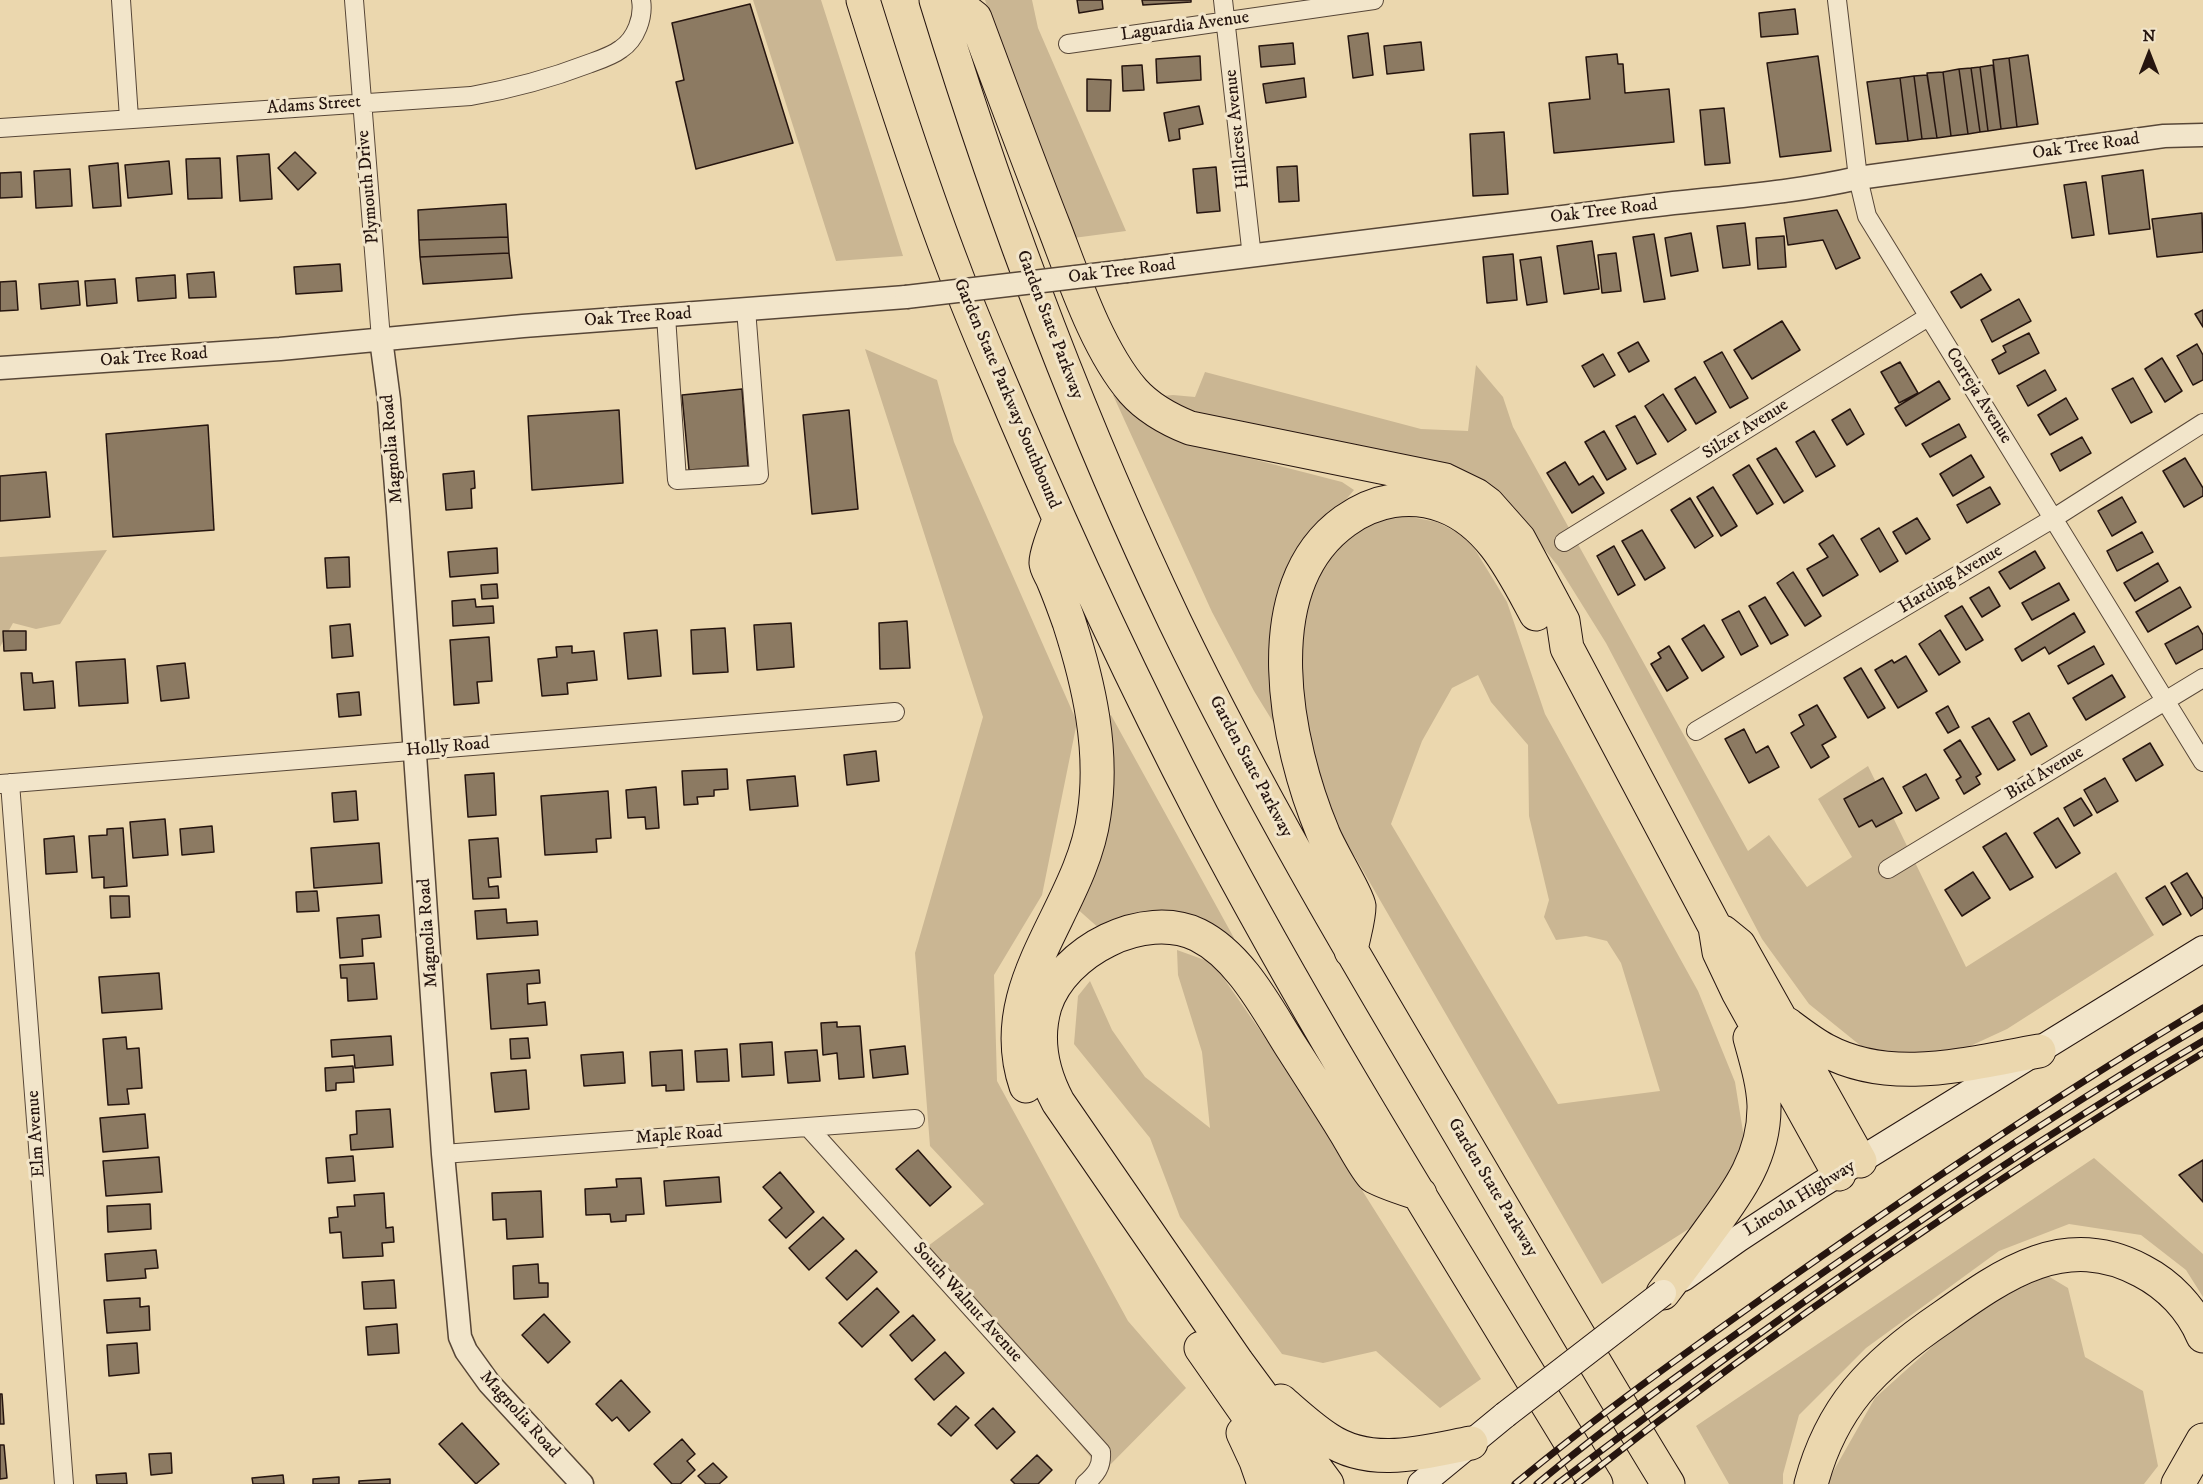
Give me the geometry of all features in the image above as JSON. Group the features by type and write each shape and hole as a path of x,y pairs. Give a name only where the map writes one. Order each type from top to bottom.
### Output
{"highway":[{"name":"Garden State Parkway Southbound","path":"863,0 953,268 1059,520"},
{"name":"Garden State Parkway","path":"936,0 999,191 1061,359 1176,624 1275,816 1351,951 1668,1484"},
{"path":"952,0 975,18 1065,258 1116,368 1135,393 1163,415 1190,428 1223,437 1445,480 1476,495 1500,515 1528,552 1563,621 1567,648 1715,927 1719,952 1738,992 1850,1168"},
{"path":"1351,951 1359,905 1331,852 1314,812 1296,749 1286,693 1286,640 1291,609 1301,579 1316,553 1342,523 1365,508 1378,504 1417,500 1443,506 1467,518 1488,537 1509,567 1545,632 1567,648"},
{"path":"1059,520 1133,678 1203,817 1310,1009 1596,1484"},
{"path":"1059,520 1046,563 1070,626 1087,690 1097,756 1096,796 1091,832 1080,866 1023,993 1017,1036 1019,1063 1028,1091 1053,1136 1296,1484"},
{"path":"1327,1484 1237,1362 1068,1119 1049,1085 1041,1054 1042,1021 1046,1004 1053,990 1075,963 1101,943 1132,930 1165,927 1183,930 1211,943 1223,953 1248,982 1372,1176 1420,1194"},
{"path":"1715,927 1739,945 1778,1016 1850,1168"},
{"path":"1664,1293 1739,1190 1760,1142 1764,1105 1761,1080 1738,992"},
{"path":"1778,1016 1826,1050 1857,1062 1891,1070 1943,1068 2039,1051"},
{"path":"1811,1484 1832,1430 1857,1391 1876,1371 1918,1334 1980,1290 2017,1269 2037,1261 2075,1254 2114,1259 2132,1265 2162,1283 2177,1296 2190,1312 2203,1336"},
{"path":"1237,1362 1307,1423 1328,1439 1352,1451 1390,1456 1471,1443"},
{"path":"1238,1404 1242,1430 1264,1484"},
{"path":"2178,1484 2203,1440"}],"main road":[{"name":"Lincoln Highway","path":"1421,1484 1505,1415 1738,1239 2203,949"}],"street":[{"path":"121,0 129,118"},
{"name":"Plymouth Drive","path":"354,0 381,339"},
{"name":"Adams Street","path":"0,128 471,96 509,89 556,76 621,50 631,40 638,26 641,0"},
{"name":"Hillcrest Avenue","path":"1223,0 1252,257"},
{"name":"Laguardia Avenue","path":"1068,44 1374,0"},
{"name":"Correja Avenue","path":"1837,0 1858,178 1867,216 2203,762"},
{"name":"Oak Tree Road","path":"0,368 280,349 906,297 1252,257 1636,207 1817,187 1858,178 2164,136 2203,135"},
{"path":"666,316 677,480 759,475 746,309"},
{"name":"Silzer Avenue","path":"1564,542 1928,317"},
{"name":"Magnolia Road","path":"381,339 389,400 416,750 443,1154 460,1337 466,1351 489,1383 582,1484"},
{"name":"Harding Avenue","path":"1696,731 2054,518 2203,423"},
{"name":"Bird Avenue","path":"1888,869 2203,678"},
{"name":"Holly Road","path":"5,783 895,712"},
{"name":"Elm Avenue","path":"5,783 64,1484"},
{"name":"Maple Road","path":"443,1154 915,1119"},
{"name":"South Walnut Avenue","path":"808,1127 1101,1452 1101,1463 1095,1475 1086,1484"}],"shaded area":[{"path":"753,0 821,0 903,256 836,261"},
{"path":"985,0 1032,0 1038,28 1126,231 1066,239"},
{"path":"865,349 937,380 954,442 1077,722 1042,895 994,975 997,1081 1128,1321 1186,1388 1103,1472 920,1252 984,1204 930,1146 915,953 983,717"},
{"path":"1476,365 1503,397 1513,427 1748,851 1769,835 1807,887 1852,857 1818,799 1868,766 1966,967 2116,872 2154,935 2007,1029 1940,1060 1861,1046 1809,1004 1762,939 1606,643 1558,566 1520,519 1214,420 1183,409 1162,396 1195,397 1205,372 1421,429 1468,431"},
{"path":"1117,394 1198,445 1342,482 1354,490 1338,509 1319,525 1278,730 1254,691 1212,612 1113,395"},
{"path":"1406,516 1437,522 1468,538 1507,602 1545,714 1698,991 1735,1082 1744,1138 1728,1204 1602,1284 1336,824 1308,737 1300,688 1301,630 1315,577 1346,537 1377,520","holes":["1478,675 1491,702 1528,745 1529,816 1549,900 1544,917 1556,940 1586,936 1607,941 1621,963 1660,1091 1558,1104 1391,824 1422,741 1452,688"]},
{"path":"107,550 60,624 36,629 13,623 0,647 0,557"},
{"path":"1111,715 1234,938 1228,942 1101,930 1074,906 1105,720"},
{"path":"1177,950 1213,963 1273,1049 1481,1379 1440,1408 1376,1351 1323,1363 1282,1354 1180,1217 1150,1138 1074,1044 1078,996 1090,981 1112,1030 1145,1077 1210,1128 1202,1052 1178,975"},
{"path":"2094,1158 2203,1254 2203,1297 2186,1270 2141,1235 2069,1224 1999,1251 1866,1348 1799,1415 1783,1474 1783,1484 1729,1484 1696,1426"},
{"path":"2048,1276 2068,1288 2085,1357 2143,1391 2158,1466 2144,1484 1826,1484 1875,1398 1974,1309"}],"building":[{"path":"1077,0 1102,0 1103,9 1079,13"},
{"path":"1142,0 1191,0 1191,2 1143,5"},
{"path":"750,4 793,143 696,169 676,82 684,80 672,23"},
{"path":"1795,9 1798,34 1761,37 1759,13"},
{"path":"1368,33 1373,75 1353,78 1348,36"},
{"path":"1421,42 1424,70 1387,74 1384,46"},
{"path":"1293,43 1295,64 1261,67 1259,46"},
{"path":"1617,54 1618,64 1623,64 1625,93 1669,89 1674,142 1554,153 1549,103 1590,99 1586,57"},
{"path":"2028,55 2038,124 2017,127 2009,58"},
{"path":"1200,56 1201,80 1157,83 1156,59"},
{"path":"1818,56 1831,151 1780,157 1767,63"},
{"path":"2009,58 2017,127 2001,129 1993,60"},
{"path":"1142,65 1144,90 1123,91 1122,66"},
{"path":"1993,65 2001,129 1988,131 1980,67"},
{"path":"1980,67 1988,131 1980,132 1971,68"},
{"path":"1971,68 1980,132 1968,134 1959,69"},
{"path":"1959,69 1968,134 1951,136 1943,72"},
{"path":"1943,72 1951,136 1937,138 1927,73"},
{"path":"1927,75 1937,138 1922,139 1914,76"},
{"path":"1914,76 1922,139 1908,141 1900,78"},
{"path":"1304,78 1306,97 1266,103 1263,84"},
{"path":"1900,78 1908,141 1876,144 1867,82"},
{"path":"1087,79 1111,80 1110,111 1087,111"},
{"path":"1199,106 1203,124 1179,129 1180,139 1169,141 1164,113"},
{"path":"1724,108 1730,163 1705,165 1700,110"},
{"path":"1504,132 1508,194 1473,196 1470,134"},
{"path":"295,152 316,173 298,190 278,168"},
{"path":"269,154 272,199 240,201 237,156"},
{"path":"220,158 222,198 188,199 186,159"},
{"path":"169,161 172,194 128,198 125,165"},
{"path":"118,163 121,206 93,208 89,166"},
{"path":"1297,166 1299,201 1279,202 1277,167"},
{"path":"1216,167 1220,211 1197,213 1193,169"},
{"path":"70,169 72,206 36,208 34,171"},
{"path":"2143,170 2150,229 2109,234 2102,176"},
{"path":"21,172 22,197 0,198 0,173"},
{"path":"2086,182 2094,235 2072,238 2064,185"},
{"path":"506,204 508,237 419,240 418,210"},
{"path":"1837,210 1860,258 1836,269 1823,240 1788,245 1784,218"},
{"path":"2202,213 2203,252 2157,257 2152,219"},
{"path":"1745,223 1750,265 1723,268 1717,226"},
{"path":"1691,233 1698,271 1671,276 1665,238"},
{"path":"1654,234 1665,299 1644,302 1633,237"},
{"path":"1784,236 1786,267 1758,269 1756,238"},
{"path":"508,237 509,253 420,257 419,240"},
{"path":"1592,241 1599,289 1564,294 1557,246"},
{"path":"509,253 512,278 423,284 420,257"},
{"path":"1616,253 1621,291 1602,293 1598,255"},
{"path":"1513,254 1517,300 1487,303 1483,257"},
{"path":"1541,257 1547,302 1527,305 1520,260"},
{"path":"340,264 342,291 296,294 294,267"},
{"path":"214,272 216,297 189,298 187,274"},
{"path":"1981,274 1991,290 1961,308 1951,292"},
{"path":"175,275 176,298 138,301 136,278"},
{"path":"115,279 117,303 87,306 85,281"},
{"path":"16,281 18,310 0,311 0,282"},
{"path":"78,281 80,305 41,309 39,284"},
{"path":"2019,299 2031,321 1992,342 1981,320"},
{"path":"2203,310 2203,327 2195,314"},
{"path":"1782,321 1800,350 1752,379 1734,350"},
{"path":"2029,333 2039,353 1999,374 1992,360 2006,352 2003,346"},
{"path":"1638,342 1649,361 1629,372 1618,353"},
{"path":"2197,344 2203,355 2203,380 2193,385 2177,356"},
{"path":"1722,352 1748,398 1730,408 1704,362"},
{"path":"1603,354 1615,375 1594,387 1582,366"},
{"path":"2162,358 2182,391 2165,402 2145,369"},
{"path":"1900,362 1918,393 1899,403 1881,372"},
{"path":"2045,370 2056,390 2028,406 2017,386"},
{"path":"1695,377 1716,412 1696,424 1675,389"},
{"path":"2133,378 2152,412 2131,423 2112,389"},
{"path":"1939,381 1950,399 1906,426 1895,408"},
{"path":"742,389 748,466 689,470 682,395"},
{"path":"1663,394 1686,430 1668,442 1645,406"},
{"path":"2066,398 2078,419 2050,435 2038,415"},
{"path":"1850,409 1864,434 1847,445 1832,420"},
{"path":"619,410 623,483 532,490 528,416"},
{"path":"849,410 858,509 812,514 803,415"},
{"path":"1635,416 1656,454 1637,464 1616,426"},
{"path":"1959,424 1966,437 1930,457 1922,444"},
{"path":"208,425 214,530 113,537 106,434"},
{"path":"1604,431 1626,469 1607,480 1585,442"},
{"path":"1814,431 1835,466 1816,477 1796,442"},
{"path":"2082,437 2091,453 2060,471 2051,454"},
{"path":"1776,448 1803,491 1784,503 1757,459"},
{"path":"1971,455 1984,477 1953,496 1940,474"},
{"path":"2185,458 2203,488 2203,496 2184,507 2163,471"},
{"path":"1565,462 1579,485 1593,476 1604,493 1572,513 1547,473"},
{"path":"1749,465 1773,504 1757,514 1733,475"},
{"path":"474,471 475,488 471,489 472,508 446,510 443,474"},
{"path":"46,472 50,517 0,521 0,476"},
{"path":"1713,487 1737,526 1721,536 1697,497"},
{"path":"1990,487 2000,504 1967,523 1957,505"},
{"path":"2122,497 2136,522 2112,536 2098,511"},
{"path":"1690,498 1713,536 1695,548 1671,510"},
{"path":"1917,518 1930,539 1906,554 1893,532"},
{"path":"1879,528 1898,561 1880,572 1861,539"},
{"path":"1642,530 1665,568 1645,580 1622,541"},
{"path":"2142,532 2153,552 2117,571 2107,551"},
{"path":"1833,535 1858,575 1823,596 1807,569 1828,557 1819,544"},
{"path":"1614,546 1635,585 1618,595 1597,556"},
{"path":"497,548 498,573 450,577 448,552"},
{"path":"2035,551 2045,568 2010,589 1999,572"},
{"path":"349,557 350,587 327,588 325,558"},
{"path":"2158,563 2168,581 2135,601 2124,583"},
{"path":"1793,572 1821,616 1805,626 1777,583"},
{"path":"2059,583 2069,600 2032,620 2022,603"},
{"path":"497,584 498,598 482,599 481,585"},
{"path":"1989,587 2000,606 1982,617 1970,598"},
{"path":"2180,587 2191,607 2148,632 2136,612"},
{"path":"1765,597 1788,635 1771,644 1749,606"},
{"path":"475,599 476,607 493,606 494,623 453,626 452,601"},
{"path":"1962,606 1983,640 1966,650 1945,616"},
{"path":"1739,611 1758,646 1741,655 1722,620"},
{"path":"2074,613 2085,632 2049,654 2045,647 2022,661 2015,649"},
{"path":"907,621 910,668 880,669 879,623"},
{"path":"791,623 794,667 757,670 754,625"},
{"path":"350,624 353,656 332,658 330,626"},
{"path":"1704,625 1724,657 1702,671 1682,639"},
{"path":"2198,626 2203,635 2203,649 2176,664 2165,644"},
{"path":"725,628 728,672 693,674 691,630"},
{"path":"657,630 661,676 628,679 624,633"},
{"path":"1940,630 1960,662 1939,675 1919,644"},
{"path":"3,631 26,631 26,650 4,651"},
{"path":"489,637 492,681 477,682 479,703 454,705 450,640"},
{"path":"572,646 572,653 594,651 597,680 567,683 568,694 542,696 538,659 557,657 556,647"},
{"path":"1669,646 1688,678 1667,691 1651,664 1661,658 1658,653"},
{"path":"2094,646 2104,664 2068,684 2058,666"},
{"path":"1906,656 1927,691 1898,708 1875,670 1892,660 1894,663"},
{"path":"125,659 128,703 79,706 76,662"},
{"path":"185,663 189,698 161,701 157,666"},
{"path":"1861,668 1885,708 1868,718 1844,678"},
{"path":"21,673 32,673 33,683 53,681 55,708 24,710"},
{"path":"2112,675 2125,697 2086,720 2073,698"},
{"path":"359,692 361,715 339,717 337,694"},
{"path":"1817,705 1836,737 1822,745 1829,757 1811,768 1791,733 1804,725 1799,715"},
{"path":"1948,706 1959,727 1948,733 1936,713"},
{"path":"2029,713 2047,746 2031,755 2013,722"},
{"path":"1989,718 2015,760 1998,770 1972,727"},
{"path":"1744,729 1756,753 1768,746 1779,767 1749,783 1725,739"},
{"path":"1960,740 1981,774 1976,777 1980,784 1964,794 1956,780 1961,777 1944,750"},
{"path":"2150,743 2163,765 2136,781 2123,759"},
{"path":"876,751 879,781 847,785 844,755"},
{"path":"727,769 728,789 714,790 714,796 697,797 698,804 684,805 682,771"},
{"path":"494,773 496,815 468,817 465,775"},
{"path":"1926,774 1939,798 1916,811 1903,787"},
{"path":"795,776 798,806 750,810 747,780"},
{"path":"1883,778 1902,813 1876,827 1872,820 1859,827 1844,799"},
{"path":"2105,778 2118,801 2097,813 2084,790"},
{"path":"656,787 659,828 646,829 645,817 628,818 626,790"},
{"path":"356,791 358,820 334,822 332,793"},
{"path":"608,791 611,838 596,839 597,852 545,855 541,796"},
{"path":"2081,798 2092,815 2074,826 2064,808"},
{"path":"2058,818 2080,853 2056,868 2034,833"},
{"path":"165,819 168,855 133,858 130,822"},
{"path":"212,826 214,852 182,855 180,829"},
{"path":"123,828 127,886 104,888 104,877 92,878 89,836 107,835 107,829"},
{"path":"2006,833 2033,877 2010,890 1983,847"},
{"path":"74,836 77,872 46,874 44,839"},
{"path":"498,838 501,877 488,878 489,887 498,886 499,898 473,899 469,840"},
{"path":"379,843 382,883 314,888 311,848"},
{"path":"1973,872 1990,898 1962,916 1945,890"},
{"path":"2187,873 2203,899 2203,908 2191,916 2171,883"},
{"path":"2165,886 2181,914 2163,925 2146,898"},
{"path":"317,891 319,911 297,912 296,892"},
{"path":"110,896 129,896 130,917 111,918"},
{"path":"506,909 507,923 537,921 538,935 477,939 475,911"},
{"path":"379,915 381,937 362,939 363,956 340,958 337,918"},
{"path":"374,963 377,999 348,1001 347,978 341,978 340,965"},
{"path":"539,970 540,983 527,984 528,1004 545,1002 547,1025 491,1029 487,974"},
{"path":"159,973 162,1009 102,1013 99,977"},
{"path":"837,1022 837,1027 860,1026 864,1077 839,1079 837,1053 823,1055 821,1023"},
{"path":"391,1036 393,1065 355,1068 354,1055 332,1057 331,1040"},
{"path":"126,1037 127,1049 139,1048 142,1088 127,1089 129,1104 108,1105 103,1039"},
{"path":"528,1038 530,1058 511,1059 510,1039"},
{"path":"772,1042 774,1075 742,1077 740,1044"},
{"path":"905,1046 908,1074 873,1078 870,1050"},
{"path":"727,1049 729,1081 697,1082 695,1051"},
{"path":"682,1050 684,1090 666,1091 666,1085 652,1086 650,1052"},
{"path":"817,1050 820,1081 788,1083 785,1052"},
{"path":"623,1052 625,1083 584,1086 581,1055"},
{"path":"353,1066 354,1082 336,1083 336,1090 326,1091 325,1068"},
{"path":"526,1070 529,1109 495,1112 491,1073"},
{"path":"390,1109 393,1147 351,1150 350,1135 357,1134 356,1111"},
{"path":"145,1114 148,1148 103,1152 100,1118"},
{"path":"918,1150 951,1187 930,1206 896,1169"},
{"path":"353,1156 355,1181 328,1183 326,1158"},
{"path":"159,1157 162,1192 106,1196 103,1161"},
{"path":"2203,1160 2203,1202 2179,1175"},
{"path":"780,1172 814,1212 786,1238 769,1220 782,1208 763,1187"},
{"path":"719,1177 721,1202 666,1206 664,1181"},
{"path":"641,1178 644,1214 626,1215 626,1221 611,1222 610,1214 586,1215 585,1189 617,1187 616,1179"},
{"path":"541,1191 543,1237 507,1239 506,1219 493,1220 492,1193"},
{"path":"384,1193 386,1228 393,1227 394,1242 382,1243 383,1256 343,1258 341,1232 330,1233 329,1218 338,1217 337,1207 355,1206 354,1195"},
{"path":"150,1204 151,1229 108,1232 107,1206"},
{"path":"823,1217 844,1239 809,1270 789,1248"},
{"path":"156,1250 158,1268 145,1269 146,1278 107,1281 105,1254"},
{"path":"856,1250 877,1272 847,1300 826,1278"},
{"path":"538,1264 539,1283 548,1283 548,1297 514,1299 513,1266"},
{"path":"394,1280 396,1308 364,1309 362,1282"},
{"path":"877,1288 899,1312 862,1347 839,1323"},
{"path":"140,1298 140,1307 149,1306 150,1330 107,1333 104,1300"},
{"path":"544,1314 570,1342 548,1363 522,1335"},
{"path":"913,1315 935,1340 912,1361 890,1335"},
{"path":"397,1324 399,1353 368,1355 366,1327"},
{"path":"137,1343 139,1373 109,1376 107,1345"},
{"path":"945,1352 964,1373 934,1400 915,1379"},
{"path":"621,1380 650,1412 629,1431 617,1417 612,1421 596,1404"},
{"path":"0,1394 2,1394 4,1424 0,1424"},
{"path":"956,1406 969,1418 951,1436 938,1424"},
{"path":"993,1408 1015,1432 997,1449 975,1425"},
{"path":"462,1423 499,1464 476,1484 439,1444"},
{"path":"682,1439 695,1454 687,1461 695,1470 680,1484 672,1484 654,1464"},
{"path":"0,1445 4,1445 7,1478 0,1479"},
{"path":"171,1453 172,1473 151,1475 149,1454"},
{"path":"1037,1455 1052,1470 1038,1484 1015,1484 1011,1480"},
{"path":"713,1463 727,1477 719,1484 706,1484 698,1476"},
{"path":"126,1473 127,1484 97,1484 96,1475"},
{"path":"283,1475 284,1484 253,1484 252,1478"},
{"path":"339,1477 339,1484 313,1484 313,1479"},
{"path":"390,1479 390,1484 359,1484 359,1481"}],"railway":[{"path":"1515,1484 1652,1378 1842,1242 2046,1105 2203,1008"},
{"path":"1537,1484 1652,1395 1876,1236 2038,1127 2203,1025"},
{"path":"1557,1484 1793,1309 1874,1253 2036,1144 2203,1041"},
{"path":"1577,1484 1728,1369 1883,1259 2042,1153 2203,1053"}]}
